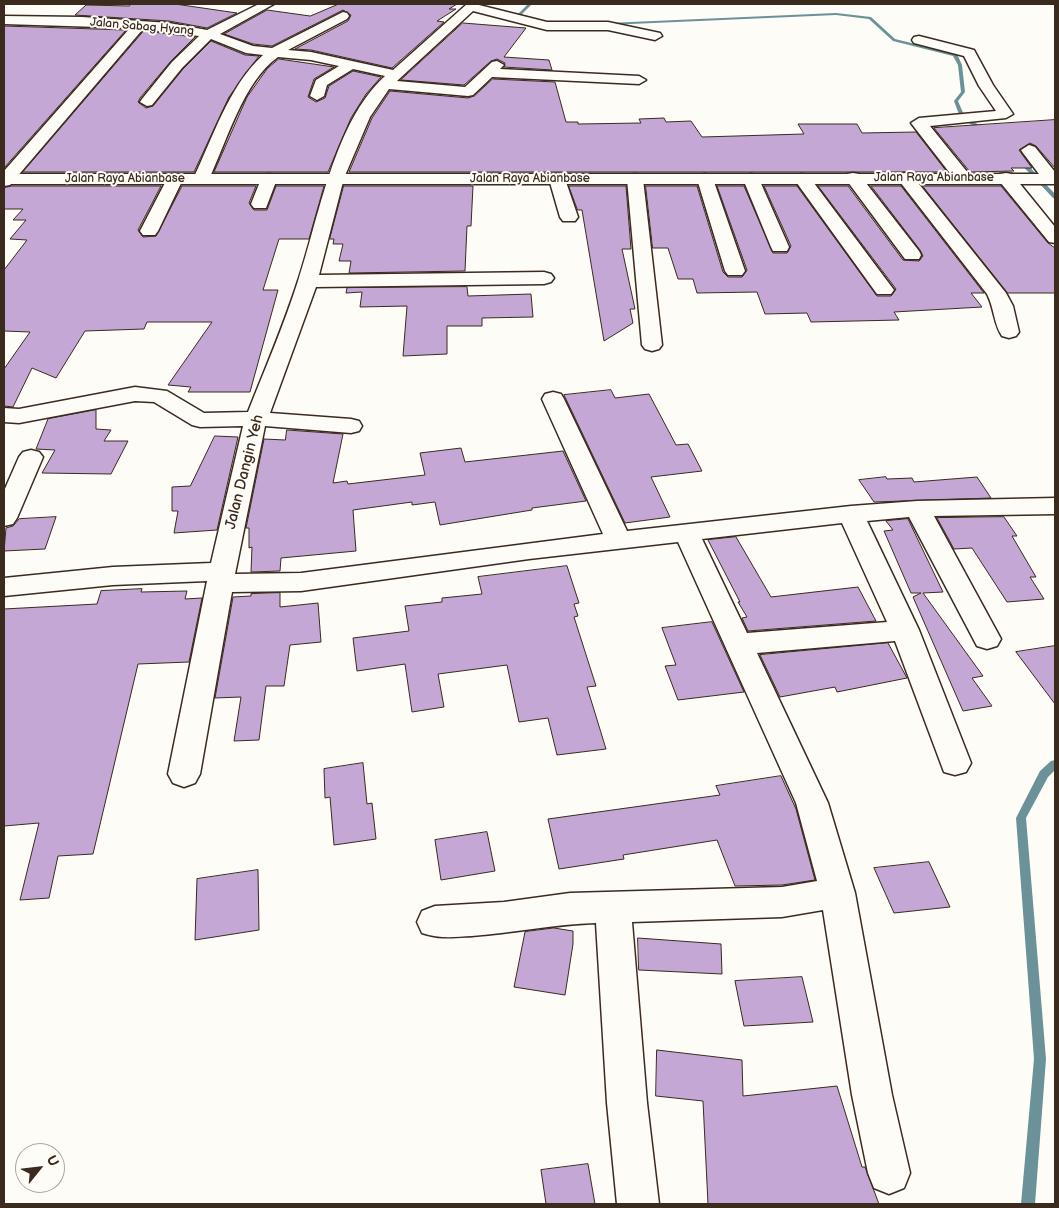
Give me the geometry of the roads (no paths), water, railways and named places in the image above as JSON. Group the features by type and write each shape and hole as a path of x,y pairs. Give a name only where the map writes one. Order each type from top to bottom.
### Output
{"street":[{"path":"147,102 177,65 209,34 268,4"},
{"path":"473,5 547,26 608,26 655,36"},
{"name":"Jalan Dangin Yeh","path":"184,774 221,577 257,419 308,281 336,178 362,118 390,79 473,5"},
{"path":"45,20 56,9"},
{"path":"91,22 104,9"},
{"path":"201,179 250,78 260,64 272,54 343,16"},
{"name":"Jalan Sabag Hyang","path":"4,20 45,20 140,25 209,34 245,48 272,54 304,55 350,65 390,79 468,92 492,69 639,80"},
{"path":"5,179 140,25"},
{"path":"918,40 953,47 969,53 986,86 1006,114 922,121 920,124 962,177"},
{"path":"317,96 321,83 350,65"},
{"path":"1029,150 1051,178"},
{"path":"853,178 912,255"},
{"path":"905,178 996,293 1003,306 1009,332"},
{"path":"1012,178 1055,238"},
{"name":"Jalan Raya Abianbase","path":"5,179 1051,178"},
{"path":"149,232 175,179"},
{"path":"260,204 269,179"},
{"path":"557,179 569,217"},
{"path":"635,179 652,345"},
{"path":"705,179 735,271"},
{"path":"751,179 780,247"},
{"path":"802,179 884,290"},
{"path":"308,281 544,278"},
{"path":"4,416 19,416 136,394 159,396 200,420 257,419 351,426"},
{"path":"553,399 620,542"},
{"path":"4,518 31,457"},
{"path":"4,587 90,576 156,572 221,577 260,584 301,582 529,551 851,514 917,509 1055,506"},
{"path":"917,509 986,639"},
{"path":"851,514 905,630 955,763"},
{"path":"687,534 740,644 812,803 838,893 872,1095 889,1173"},
{"path":"740,644 905,630"},
{"path":"435,922 504,918 570,908 782,902 838,893"},
{"path":"613,908 627,1102 638,1204"}],"waterway":[{"path":"528,19 521,17 520,14 530,4"},
{"path":"608,24 836,14 870,18 894,40 955,55 960,65 963,92 956,101 962,116 984,131"},
{"path":"1019,159 1055,197"},
{"path":"1028,1204 1040,1059 1021,818 1044,774 1055,764"}]}
